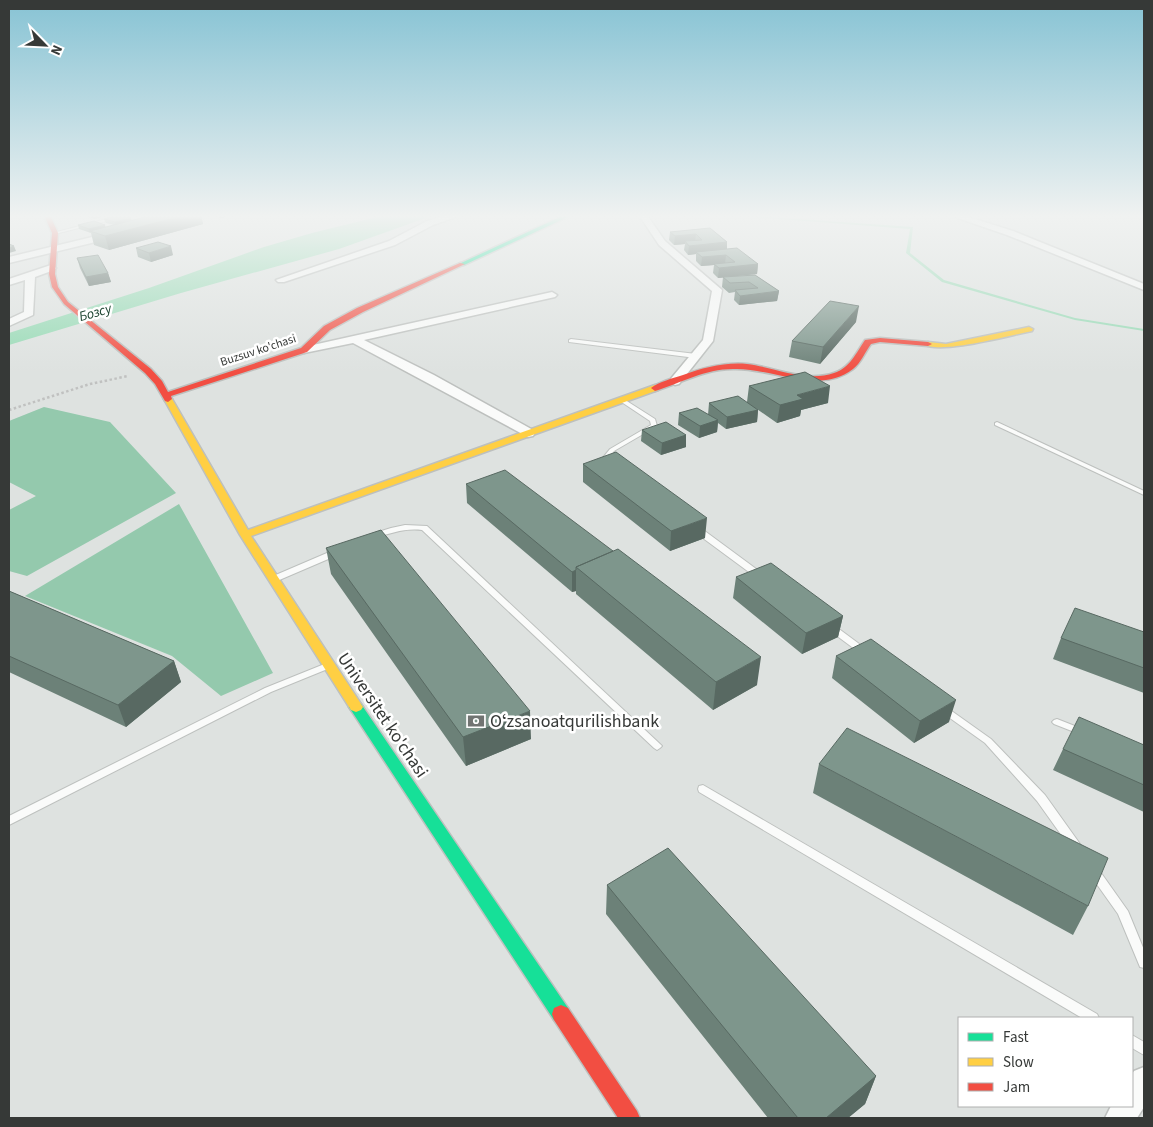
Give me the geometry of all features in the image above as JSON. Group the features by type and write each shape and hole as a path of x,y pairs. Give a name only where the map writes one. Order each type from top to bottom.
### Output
{"street":[{"path":"9,282 51,268"},
{"name":"Universitet ko'chasi","path":"51,268 55,286 66,303 159,383 246,535 329,666 630,1118"},
{"path":"281,280 318,268"},
{"name":"Buzsuv ko'chasi","path":"166,394 304,350 327,328 360,310 453,268"},
{"path":"675,381 708,342 717,290 691,268"},
{"path":"1096,268 1144,287"},
{"path":"9,323 29,312 30,276"},
{"path":"304,350 552,295"},
{"path":"246,535 712,368 727,365 748,366 819,378 848,369 868,342 880,340 946,346 1029,329"},
{"path":"356,340 430,378 528,433"},
{"path":"1133,1098 1144,1081"},
{"path":"1120,1118 1127,1107"}],"lane":[{"path":"570,341 696,356"},
{"path":"612,466 604,460 612,450 654,426 653,420 622,400"},
{"path":"997,424 1144,493"},
{"path":"690,524 769,583"},
{"path":"363,541 408,526 424,528 657,746"},
{"path":"274,579 345,549"},
{"path":"826,624 874,659"},
{"path":"9,821 268,690 329,666"},
{"path":"939,706 994,748 1041,798 1081,854"},
{"path":"1057,722 1092,736"},
{"path":"703,789 1091,1017"},
{"path":"1087,862 1122,911 1144,963"},
{"path":"1133,1042 1144,1049"}],"path":[{"path":"9,410 90,384 148,372"}],"shaded area":[{"path":"44,407 110,422 176,493 27,576 9,571 9,510 36,496 9,482 9,421"},
{"path":"179,504 273,673 221,696 172,656 25,596"}],"water":[{"name":"Бозсу","path":"206,268 272,268 9,345 9,333"}],"building":[{"path":"82,268 105,268 108,273 86,277"},
{"path":"755,275 779,291 740,296 735,290 758,288 749,282 730,283 723,277"},
{"path":"830,301 859,306 823,347 792,341"},
{"path":"805,372 830,386 797,395 803,399 780,405 749,386"},
{"path":"738,396 758,410 727,417 709,403"},
{"path":"697,408 718,420 700,426 679,413"},
{"path":"666,422 686,435 662,443 642,430"},
{"path":"616,452 707,518 671,531 583,464"},
{"path":"505,470 613,551 576,567 576,570 572,572 466,484"},
{"path":"381,530 530,711 463,737 326,548"},
{"path":"618,549 761,657 716,682 576,567"},
{"path":"771,563 843,616 806,633 736,577"},
{"path":"9,591 174,661 118,705 9,656"},
{"path":"1075,608 1144,632 1144,668 1061,638"},
{"path":"871,639 956,700 920,721 836,656"},
{"path":"1079,717 1144,745 1144,785 1063,749"},
{"path":"847,728 1108,858 1088,906 819,764"},
{"path":"668,848 876,1076 826,1118 798,1118 607,885"}],"waterway":[{"path":"926,268 943,281 1075,319 1144,330"}],"traffic: fast":[{"path":"356,707 561,1014"}],"traffic: slow":[{"path":"928,344 946,346 1029,329"},
{"path":"245,535 655,388"},
{"path":"168,399 245,535 356,707"}],"traffic: jam":[{"path":"52,268 55,287 66,303 148,371 159,383 168,399"},
{"path":"166,395 304,350 327,328 360,310 454,268"},
{"path":"655,388 714,368 735,366 795,376 825,378 838,374 850,367 868,342 880,340 928,344"},
{"path":"561,1014 630,1118"}],"place":[{"name":"Oʻzsanoatqurilishbank","path":"476,721"}]}
